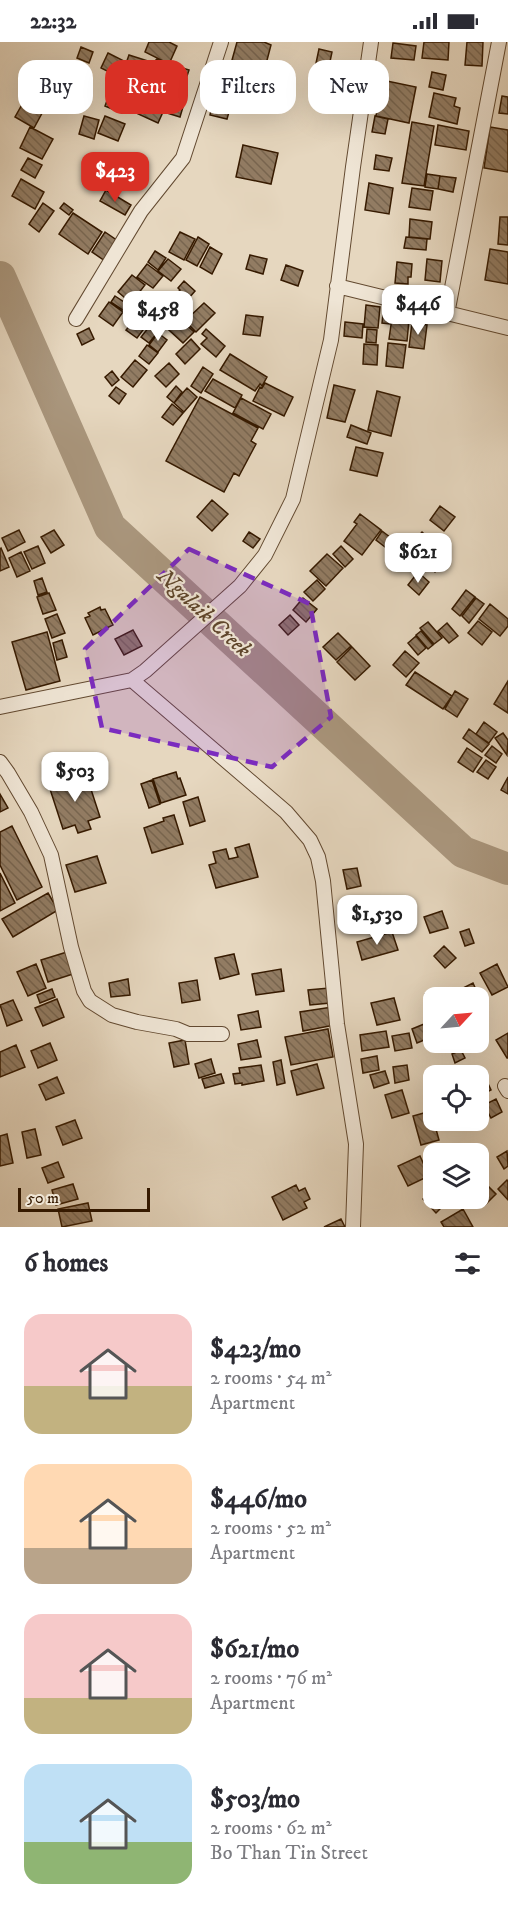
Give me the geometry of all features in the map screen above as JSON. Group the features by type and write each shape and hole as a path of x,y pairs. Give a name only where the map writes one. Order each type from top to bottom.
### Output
{"street":[{"path":"76,319 141,211 183,158 220,42"},
{"path":"0,707 132,680 240,586 265,555 293,499 332,340 337,286 371,42"},
{"path":"447,314 499,42"},
{"path":"337,286 508,328"},
{"path":"132,680 286,812 310,840 318,857 323,881 338,1024 356,1144 353,1227"},
{"path":"0,762 31,812 51,855 70,947 84,991 90,1001 112,1015 137,1022 176,1029 188,1034 222,1034"}],"highlighted area":[{"path":"189,549 310,604 331,717 272,767 102,728 85,649"}],"building":[{"path":"149,42 169,42 177,46 171,60 161,60 145,52"},
{"path":"237,42 264,42 271,45 267,60 232,60"},
{"path":"424,42 449,42 448,60 422,58"},
{"path":"467,42 483,42 482,66 465,65"},
{"path":"393,43 416,46 414,60 391,58"},
{"path":"81,47 93,52 90,60 77,58"},
{"path":"319,49 332,52 330,60 317,60"},
{"path":"108,53 122,60 105,60 105,70 101,68"},
{"path":"129,55 145,60 127,60"},
{"path":"432,72 446,75 443,90 429,87"},
{"path":"389,81 416,87 409,123 376,116 376,114 389,114"},
{"path":"434,93 456,98 454,106 460,108 457,124 429,117"},
{"path":"502,96 508,97 508,114 499,113"},
{"path":"18,112 18,114 42,114 34,128 15,117"},
{"path":"138,114 162,114 158,123"},
{"path":"210,114 228,114 227,119"},
{"path":"84,116 99,120 94,139 79,134"},
{"path":"105,116 125,124 118,141 98,133"},
{"path":"375,116 388,119 385,134 372,132"},
{"path":"412,122 434,126 424,186 402,183"},
{"path":"438,125 469,131 466,150 435,145"},
{"path":"30,127 53,139 42,159 20,148"},
{"path":"490,127 508,130 508,172 484,168"},
{"path":"243,145 278,153 271,184 236,177"},
{"path":"376,155 392,158 389,171 374,169"},
{"path":"28,158 42,165 35,178 21,170"},
{"path":"427,174 440,176 438,189 425,187"},
{"path":"440,176 456,178 453,192 438,189"},
{"path":"21,179 44,192 35,209 12,196"},
{"path":"369,183 393,188 389,214 365,210"},
{"path":"412,188 433,191 430,210 409,207"},
{"path":"106,190 131,205 125,215 100,201"},
{"path":"43,203 54,211 39,232 29,224"},
{"path":"64,203 73,210 69,215 60,208"},
{"path":"73,213 102,232 88,254 59,234"},
{"path":"500,217 508,217 508,245 498,244"},
{"path":"410,219 432,222 430,239 409,237"},
{"path":"105,232 118,241 105,261 92,252"},
{"path":"180,232 195,239 184,260 169,252"},
{"path":"198,237 209,244 197,266 186,260"},
{"path":"406,237 427,239 426,250 404,248"},
{"path":"210,247 222,254 212,274 200,267"},
{"path":"490,249 508,252 508,284 485,280"},
{"path":"155,251 166,258 158,270 148,262"},
{"path":"250,255 267,259 263,274 246,269"},
{"path":"168,259 181,269 171,281 158,271"},
{"path":"427,259 442,261 440,282 425,280"},
{"path":"397,262 412,264 408,284 395,283"},
{"path":"147,264 163,276 153,288 137,277"},
{"path":"286,265 303,271 298,286 281,280"},
{"path":"132,275 145,285 131,303 118,292"},
{"path":"184,281 195,291 181,307 172,299"},
{"path":"144,292 150,299 141,308 135,301"},
{"path":"115,296 130,306 126,312 111,302"},
{"path":"109,302 123,312 113,326 99,316"},
{"path":"204,303 215,313 196,332 185,321"},
{"path":"366,305 380,307 378,328 364,327"},
{"path":"384,306 392,307 390,324 382,323"},
{"path":"246,315 263,317 260,336 243,334"},
{"path":"136,318 146,326 137,338 126,330"},
{"path":"174,318 178,322 180,319 194,332 183,343 169,330 172,328 168,324"},
{"path":"392,318 409,320 407,341 389,339"},
{"path":"345,322 363,324 362,338 344,336"},
{"path":"412,323 427,325 424,349 409,347"},
{"path":"149,327 157,333 149,343 141,337"},
{"path":"89,328 94,339 82,345 77,334"},
{"path":"206,329 225,346 216,357 201,344 207,338 202,334"},
{"path":"367,329 377,330 376,343 366,342"},
{"path":"158,333 167,340 158,352 149,345"},
{"path":"191,339 200,349 185,364 176,354"},
{"path":"388,343 406,345 403,368 386,366"},
{"path":"364,344 378,345 377,365 363,364"},
{"path":"147,345 158,353 149,364 139,356"},
{"path":"230,354 267,377 262,386 260,384 255,391 220,370"},
{"path":"135,360 147,370 133,387 121,377"},
{"path":"169,363 179,374 166,387 155,376"},
{"path":"203,367 213,374 201,393 191,386"},
{"path":"112,371 119,380 112,386 105,377"},
{"path":"213,379 242,395 235,408 205,391"},
{"path":"265,383 293,397 284,416 253,401 260,387 262,388"},
{"path":"334,385 355,390 345,422 327,418"},
{"path":"176,386 182,392 174,403 167,397"},
{"path":"116,387 126,394 119,404 109,396"},
{"path":"187,388 197,397 184,412 174,403"},
{"path":"377,391 400,397 391,436 368,430"},
{"path":"200,397 258,428 251,441 256,444 239,476 234,473 224,492 166,461"},
{"path":"241,398 271,414 263,429 233,413"},
{"path":"172,404 183,413 173,425 162,417"},
{"path":"351,425 371,433 367,444 347,437"},
{"path":"356,447 383,453 377,476 350,470"},
{"path":"212,500 228,514 212,531 197,517"},
{"path":"440,506 455,517 444,531 430,520"},
{"path":"360,514 381,530 362,555 344,541 357,524 354,522"},
{"path":"19,530 25,542 8,551 2,538"},
{"path":"54,530 64,545 51,553 41,537"},
{"path":"382,531 391,538 385,547 376,540"},
{"path":"249,532 260,539 253,548 243,541"},
{"path":"422,532 448,557 435,572 408,548"},
{"path":"38,546 45,563 32,569 24,552"},
{"path":"341,546 353,559 345,567 333,554"},
{"path":"0,549 9,567 0,571"},
{"path":"21,552 30,571 17,577 9,558"},
{"path":"327,554 343,568 326,586 310,571"},
{"path":"418,572 429,582 419,595 408,585"},
{"path":"42,578 47,592 38,595 34,581"},
{"path":"317,580 325,589 313,601 304,592"},
{"path":"466,590 475,597 460,616 452,609"},
{"path":"49,593 56,610 43,614 37,597"},
{"path":"303,598 317,609 306,622 293,610"},
{"path":"476,598 484,604 469,623 462,616"},
{"path":"490,604 508,619 508,626 500,636 479,619"},
{"path":"100,607 101,610 105,609 113,625 93,635 85,618 90,616 88,613"},
{"path":"57,614 65,633 52,638 45,619"},
{"path":"290,615 299,625 288,635 279,625"},
{"path":"478,621 492,632 482,645 468,633"},
{"path":"428,622 442,638 434,644 420,628"},
{"path":"447,623 458,636 449,643 438,631"},
{"path":"133,630 142,646 124,655 115,639"},
{"path":"421,631 433,645 428,649 416,635"},
{"path":"47,632 60,681 26,690 12,642"},
{"path":"338,633 351,646 336,660 323,647"},
{"path":"416,636 426,648 418,655 408,643"},
{"path":"62,640 67,657 57,660 53,643"},
{"path":"352,647 370,666 355,680 337,662"},
{"path":"405,651 419,663 406,677 393,665"},
{"path":"415,672 452,696 443,709 406,685"},
{"path":"508,681 508,713 494,704"},
{"path":"455,691 468,699 457,717 445,709"},
{"path":"484,722 497,732 489,743 476,734"},
{"path":"469,729 489,744 482,752 463,738"},
{"path":"503,733 508,740 507,755 495,738"},
{"path":"492,746 502,754 496,763 485,755"},
{"path":"467,748 482,758 473,772 458,762"},
{"path":"70,755 75,771 62,775 57,760"},
{"path":"486,760 496,767 488,779 477,772"},
{"path":"176,772 186,795 161,803 153,779"},
{"path":"86,774 100,817 88,821 91,829 78,833 75,825 63,829 49,786"},
{"path":"508,777 508,794 501,790"},
{"path":"152,780 160,804 149,808 141,784"},
{"path":"0,794 8,808 0,812"},
{"path":"198,797 205,821 190,826 183,802"},
{"path":"174,815 183,844 152,853 144,828"},
{"path":"12,826 42,887 17,900 0,865 0,832"},
{"path":"249,844 258,877 216,888 209,865 216,863 213,852 226,849 229,859 238,857 235,848"},
{"path":"97,856 106,883 75,892 66,865"},
{"path":"357,868 361,886 347,889 343,870"},
{"path":"0,873 15,903 0,911"},
{"path":"48,893 58,910 13,937 2,919"},
{"path":"376,906 380,928 357,933 353,911"},
{"path":"442,911 448,928 430,933 424,917"},
{"path":"469,929 474,943 465,946 460,932"},
{"path":"392,932 398,950 362,960 357,942"},
{"path":"444,946 456,958 445,968 434,956"},
{"path":"67,952 73,974 48,982 41,960"},
{"path":"234,954 239,974 220,979 215,958"},
{"path":"36,964 46,988 28,996 17,972"},
{"path":"497,964 508,987 492,995 480,973"},
{"path":"281,969 284,991 256,995 252,974"},
{"path":"128,979 130,995 111,997 109,983"},
{"path":"197,980 200,1000 182,1003 179,983"},
{"path":"329,988 330,1003 310,1005 308,990"},
{"path":"52,989 55,997 40,1003 37,995"},
{"path":"394,998 400,1020 377,1025 371,1003"},
{"path":"57,999 64,1017 43,1026 35,1008"},
{"path":"13,1000 22,1020 7,1026 0,1005"},
{"path":"332,1007 335,1025 303,1031 300,1012"},
{"path":"258,1011 261,1027 241,1030 238,1015"},
{"path":"423,1024 423,1040 417,1043 412,1029"},
{"path":"328,1029 333,1057 291,1065 285,1037"},
{"path":"386,1031 389,1047 362,1051 360,1035"},
{"path":"409,1033 412,1048 395,1051 392,1036"},
{"path":"508,1033 508,1058 507,1058 496,1040"},
{"path":"185,1040 189,1064 174,1067 169,1043"},
{"path":"257,1040 261,1057 241,1060 238,1044"},
{"path":"50,1043 57,1060 38,1068 31,1051"},
{"path":"16,1045 25,1067 0,1077 0,1052"},
{"path":"462,1053 465,1058 455,1063 452,1054"},
{"path":"377,1056 379,1070 363,1073 361,1059"},
{"path":"211,1059 215,1073 199,1078 195,1064"},
{"path":"281,1060 285,1083 277,1085 273,1062"},
{"path":"317,1064 324,1088 297,1095 291,1071"},
{"path":"261,1065 264,1081 235,1084 233,1074 240,1073 239,1068"},
{"path":"407,1065 409,1080 395,1083 393,1067"},
{"path":"385,1071 389,1083 374,1088 370,1075"},
{"path":"221,1074 224,1083 205,1088 202,1079"},
{"path":"57,1077 64,1093 46,1100 39,1085"},
{"path":"402,1090 409,1113 392,1118 385,1095"},
{"path":"496,1099 502,1112 491,1118 489,1102"},
{"path":"423,1113 423,1131 437,1131 439,1140 421,1145 413,1116"},
{"path":"75,1120 82,1138 63,1145 56,1127"},
{"path":"35,1129 41,1155 27,1158 22,1132"},
{"path":"7,1134 13,1163 0,1166 0,1136"},
{"path":"507,1151 508,1166 504,1169 497,1157"},
{"path":"420,1156 423,1163 423,1179 408,1186 398,1166"},
{"path":"58,1162 64,1177 48,1183 42,1168"},
{"path":"507,1180 508,1182 508,1200 498,1189"},
{"path":"73,1184 78,1199 56,1205 52,1190"},
{"path":"296,1185 299,1191 305,1188 310,1199 304,1202 307,1208 283,1220 272,1197"},
{"path":"489,1187 496,1194 489,1201"},
{"path":"88,1203 92,1221 62,1227 58,1209"},
{"path":"463,1209 473,1227 444,1227 441,1222"},
{"path":"341,1219 345,1227 324,1227"}],"waterway":[{"name":"Ngalaik Creek","path":"0,277 110,527 463,852 508,869"}]}
